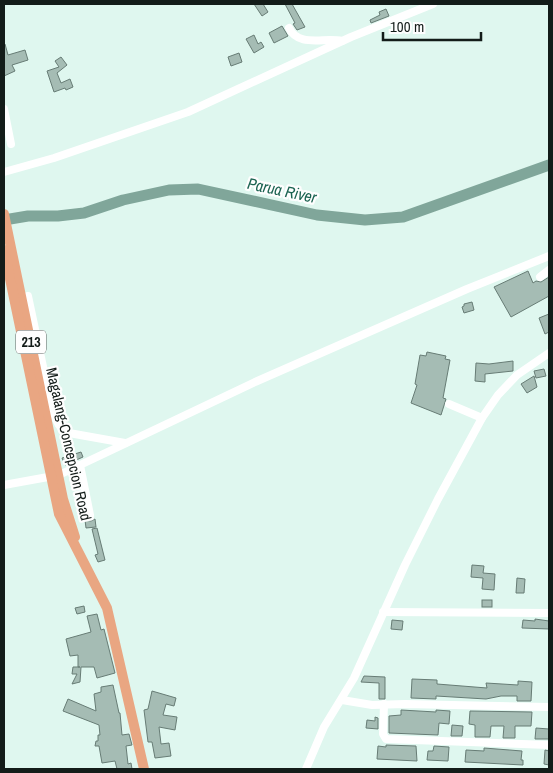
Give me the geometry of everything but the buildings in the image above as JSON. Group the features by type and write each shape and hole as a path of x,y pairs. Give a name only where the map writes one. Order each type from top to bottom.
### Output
{"main road":[{"name":"Magalang-Concepcion Road","path":"4,214 55,473 59,514 107,608 114,631 144,769"},
{"name":"Magalang-Concepcion Road","path":"4,250 55,473"}],"street":[{"path":"4,172 54,158 188,112 342,41 433,4"},
{"path":"289,28 292,34 299,39 342,41"},
{"path":"4,109 11,144"},
{"path":"4,485 80,465 201,406 373,329 549,256"},
{"path":"540,277 549,270"},
{"path":"28,296 52,409 57,423 63,430 69,433 126,443"},
{"path":"306,769 324,727 354,678 383,612 438,499 482,418 498,395 517,375 549,353"},
{"path":"449,404 482,418"},
{"path":"80,465 90,515"},
{"path":"383,612 549,613"},
{"path":"342,700 362,705 549,707"},
{"path":"384,704 384,734 386,739 549,745"}],"waterway":[{"name":"Parua River","path":"4,220 28,216 58,216 84,213 123,200 169,190 198,189 317,215 365,220 403,217 549,165"}]}
